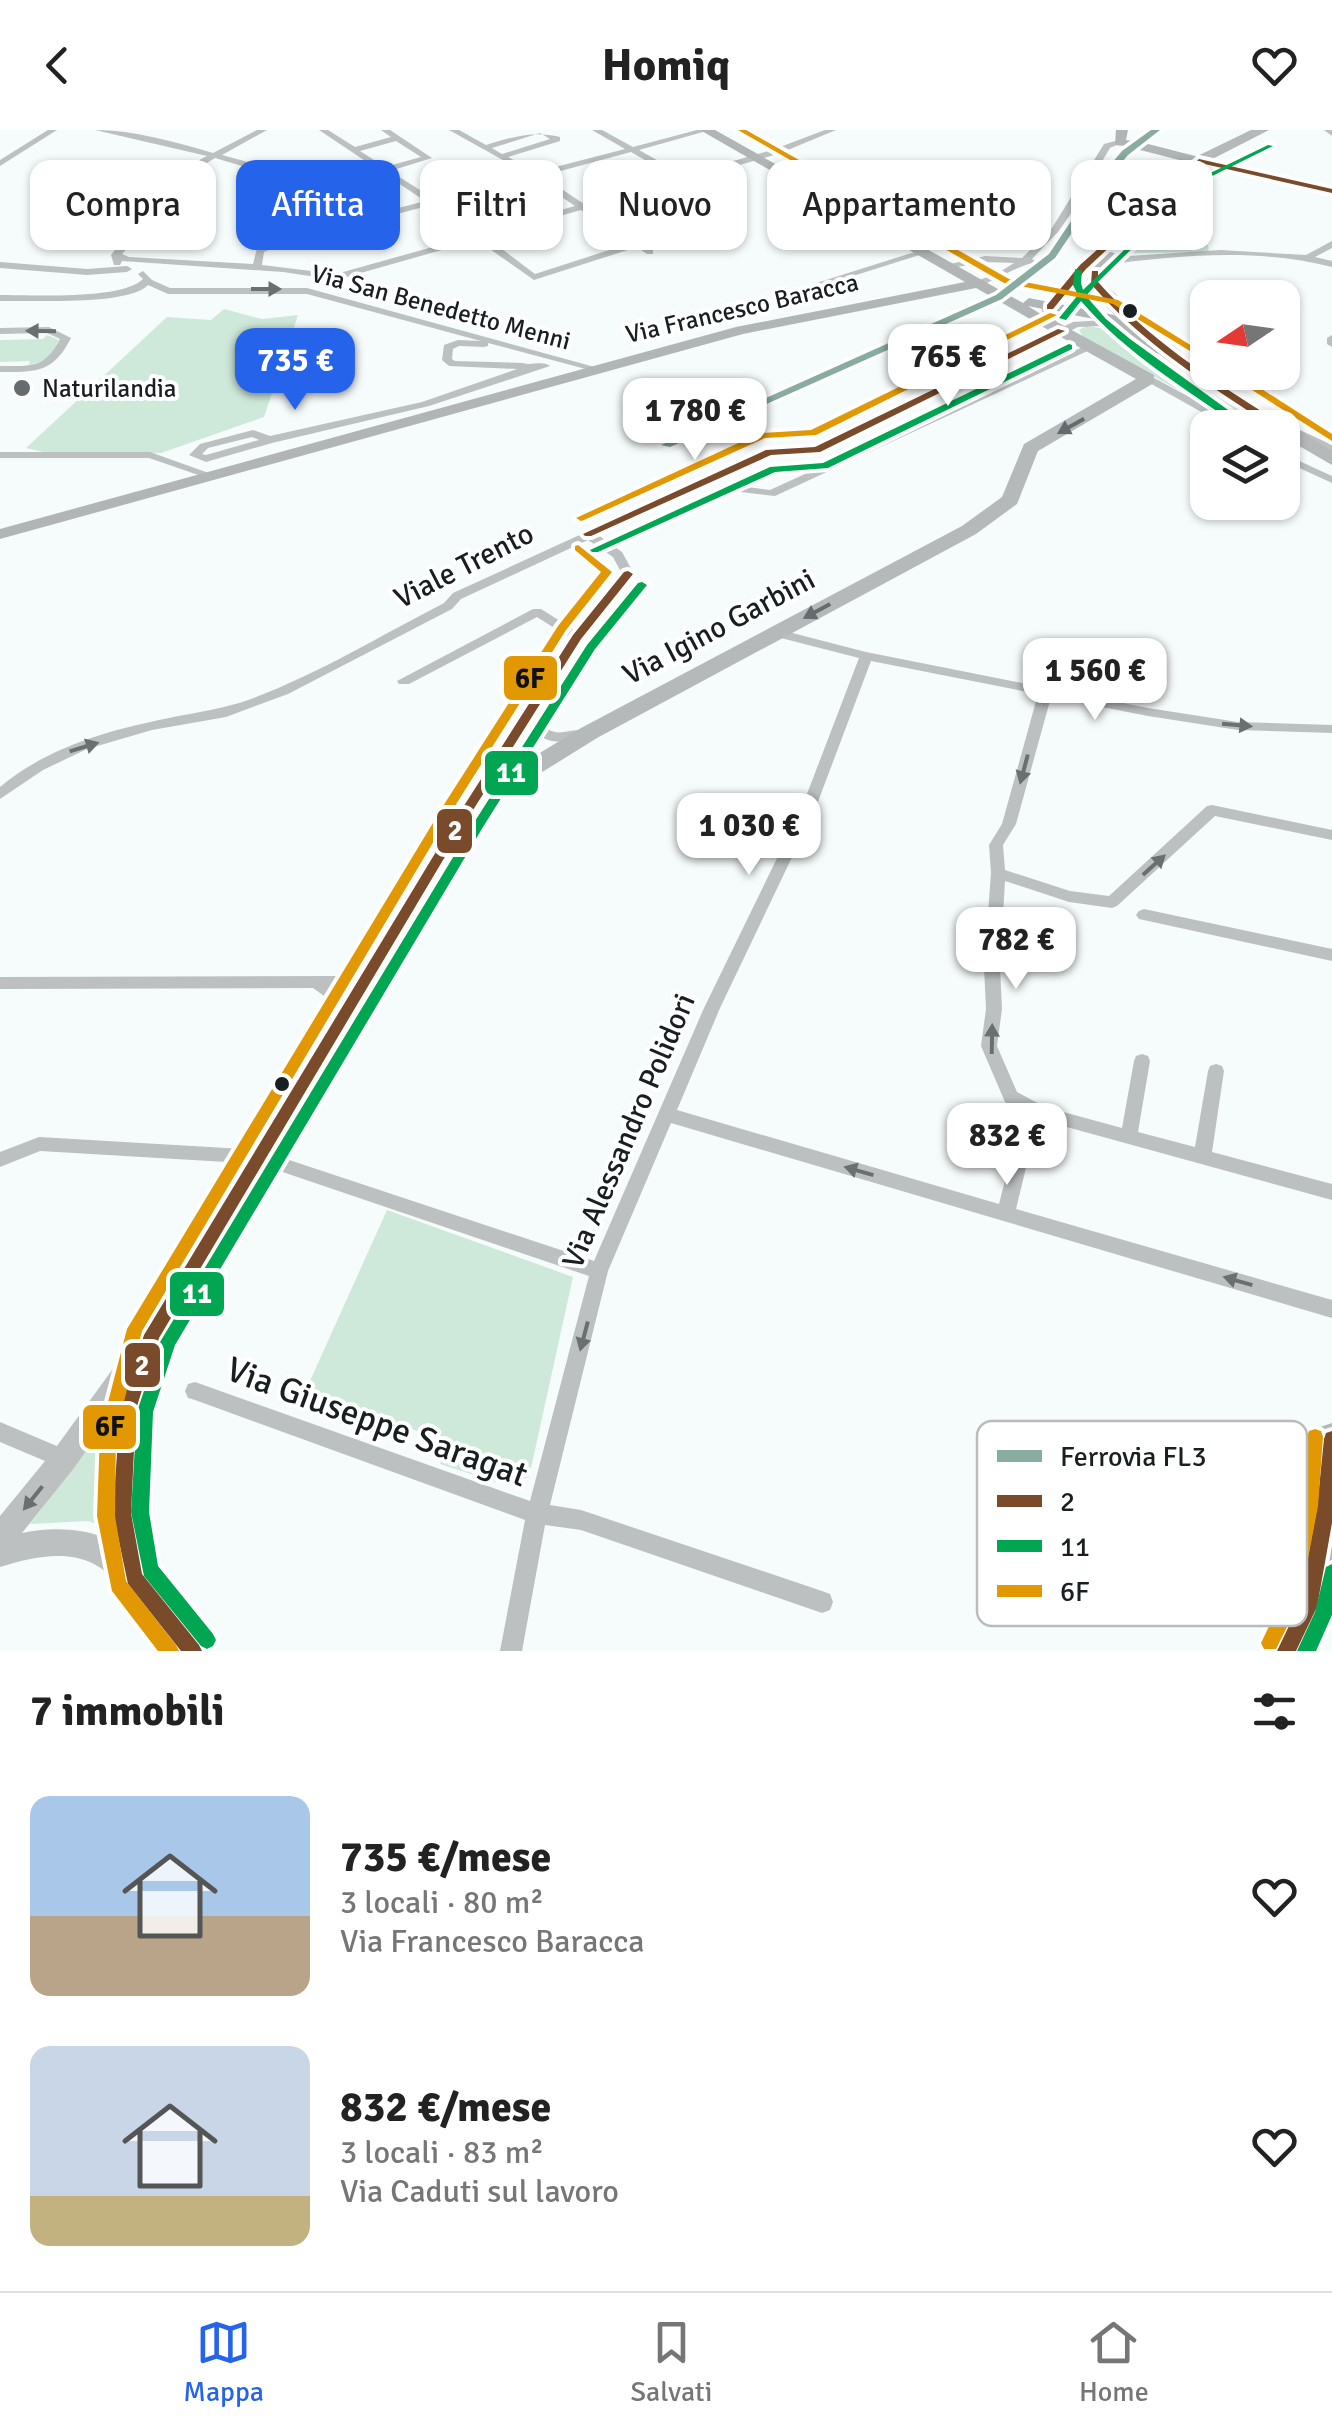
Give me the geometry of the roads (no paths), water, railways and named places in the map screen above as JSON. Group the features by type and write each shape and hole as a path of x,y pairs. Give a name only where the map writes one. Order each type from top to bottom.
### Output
{"main road":[{"path":"706,130 977,284 1068,328 1145,379"},
{"path":"1144,148 1199,160 1258,130"},
{"path":"1009,299 1050,296 1065,288 1103,250"},
{"path":"1117,250 1100,267 1094,282 1106,297 1190,368"},
{"name":"Via Francesco Baracca","path":"0,534 592,368 768,323 977,284"},
{"path":"1065,288 1068,328"},
{"path":"1068,328 1109,318 1190,369"},
{"name":"Via Igino Garbini","path":"152,1335 470,806 590,733 969,530 1010,500 1030,448 1145,379"},
{"path":"1226,390 1323,448 1332,459"},
{"path":"152,1335 128,1409 122,1514 134,1578 192,1651"},
{"path":"1307,1608 1326,1508 1332,1439"},
{"path":"1286,1651 1298,1626"}],"street":[{"path":"0,164 52,130"},
{"path":"98,130 236,161"},
{"path":"127,269 116,262 116,255 214,154 264,130"},
{"path":"326,132 344,130"},
{"path":"385,130 428,158 400,165"},
{"path":"454,130 510,160"},
{"path":"487,147 541,130 557,139 503,156"},
{"path":"596,130 652,160"},
{"path":"563,167 706,130"},
{"path":"747,160 832,130"},
{"path":"326,132 368,160"},
{"path":"354,150 398,138"},
{"path":"977,284 1005,276 1030,260 1118,138"},
{"path":"1213,163 1332,191"},
{"path":"563,196 583,210"},
{"path":"563,213 583,207"},
{"path":"1310,256 1332,244"},
{"path":"257,268 262,250"},
{"path":"116,255 127,260 336,277 433,250"},
{"path":"497,250 534,277 618,250"},
{"path":"778,297 924,252"},
{"path":"1100,267 1190,254 1310,256 1332,264"},
{"path":"949,267 984,260 1030,260"},
{"path":"138,292 148,280 189,265"},
{"name":"Via San Benedetto Menni","path":"0,266 87,272 127,269 168,291 307,291 592,368"},
{"path":"0,298 168,291"},
{"path":"732,488 771,494 1068,328 1105,323 1190,369"},
{"name":"Viale Trento","path":"0,794 16,778 65,753 171,722 226,712 274,694 448,606 458,596 588,534 770,452 816,450 1068,328"},
{"path":"0,331 49,330 66,338 58,357 44,366 0,369"},
{"path":"564,365 453,364 447,360 448,347 474,342 564,365 592,368"},
{"path":"269,440 253,434 204,446 194,456 206,459 269,440 425,404 464,388 546,366"},
{"path":"1145,379 1203,410"},
{"path":"0,455 150,455 211,476"},
{"path":"1300,464 1332,480"},
{"path":"470,806 577,637 628,574 618,555 588,534"},
{"path":"404,680 537,612 577,637"},
{"path":"777,633 866,656 1238,726 1332,729"},
{"name":"Via Alessandro Polidori","path":"511,1651 537,1514 600,1271 712,1008 809,807 866,656"},
{"path":"1046,691 1009,824 996,846 994,1009 989,1046 1011,1097 1042,1113 1332,1192"},
{"path":"529,713 535,727 548,739 590,733"},
{"path":"998,874 1069,896 1112,902 1212,810 1332,835"},
{"path":"1144,916 1332,955"},
{"path":"0,983 339,982 371,968"},
{"path":"315,981 336,997 345,1010"},
{"path":"1129,1137 1142,1061"},
{"path":"1202,1156 1216,1072"},
{"path":"1006,1213 1024,1142 1042,1113"},
{"path":"668,1115 1332,1309"},
{"path":"0,1160 39,1144 259,1157 600,1271"},
{"name":"Via Igino Garbini","path":"0,1538 64,1460 152,1335"},
{"name":"Via Giuseppe Saragat","path":"195,1391 537,1514 582,1520 822,1602"},
{"path":"0,1432 64,1460"},
{"path":"0,1553 40,1542 79,1542 109,1556 134,1578"}],"rail line":[{"name":"FL3","path":"666,445 999,297 1052,256 1105,177 1125,153 1156,130"}],"place":[{"name":"Naturilandia","path":"22,388"}]}
